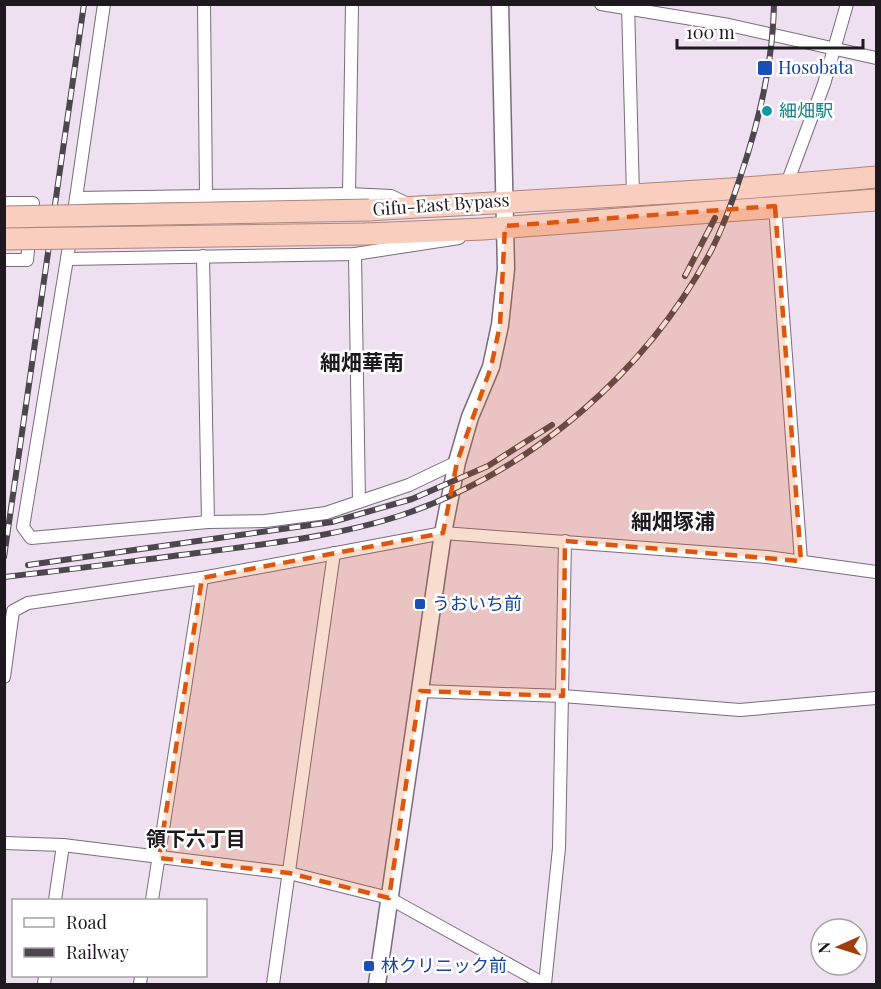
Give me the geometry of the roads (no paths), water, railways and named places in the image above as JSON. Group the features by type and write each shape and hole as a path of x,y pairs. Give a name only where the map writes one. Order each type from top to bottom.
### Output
{"highway":[{"name":"Gifu-East Bypass","path":"4,218 369,210 633,196 786,186 876,177"},
{"name":"Gifu-East Bypass","path":"4,239 366,234 483,229 876,200"}],"street":[{"path":"104,4 76,198 23,527 31,538 208,522 265,521 326,513 409,485 458,462"},
{"path":"204,4 206,197"},
{"path":"349,194 352,4"},
{"path":"376,984 443,533 470,417 491,367 500,325 506,270 500,4"},
{"path":"601,4 729,25 876,58"},
{"path":"786,186 835,48 848,4"},
{"path":"628,7 633,196"},
{"path":"76,198 349,194 391,196 415,207"},
{"path":"4,202 33,203 27,260 4,260"},
{"path":"775,206 801,561"},
{"path":"66,259 355,254 454,240 483,229"},
{"path":"355,254 359,502"},
{"path":"203,256 208,522"},
{"path":"4,677 13,611 28,603 202,578 443,533 801,561 876,572"},
{"path":"4,843 63,845 289,873 389,898 544,984 559,848 565,541"},
{"path":"273,984 334,553"},
{"path":"152,899 202,578"},
{"path":"420,691 563,696 740,710 876,698"},
{"path":"55,899 63,845"}],"railway":[{"path":"4,557 84,4"},
{"path":"4,577 274,543 350,529 399,516 447,497 494,473 539,445 581,412 619,376 655,336 686,294 712,249 736,189 758,116 769,61 774,4"},
{"path":"685,276 715,218"},
{"path":"28,565 332,522 412,499 488,466 552,425"}],"place":[{"name":"Hosobata","path":"765,68"},
{"name":"細畑駅","path":"767,111"},
{"name":"うおいち前","path":"420,604"},
{"name":"林クリニック前","path":"369,966"}],"district":[{"name":"細畑華南","path":"362,363"},
{"name":"細畑塚浦","path":"673,522"},
{"name":"領下六丁目","path":"196,839"}]}
